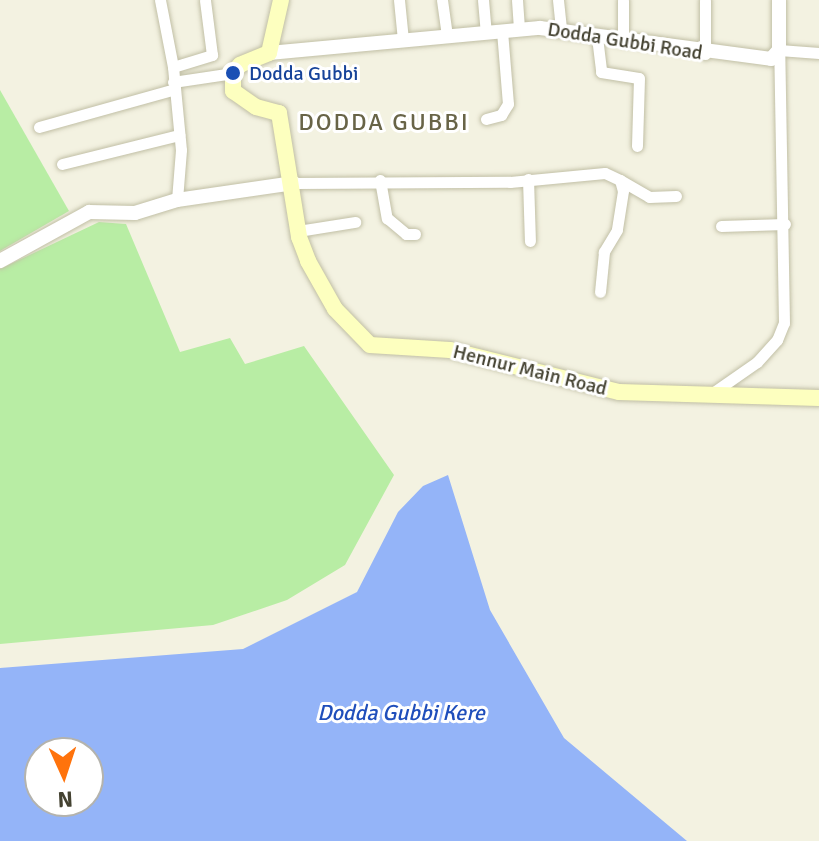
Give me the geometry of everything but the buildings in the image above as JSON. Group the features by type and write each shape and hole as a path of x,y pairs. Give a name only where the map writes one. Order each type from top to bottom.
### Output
{"main road":[{"path":"233,73 252,58 269,53 281,0"},
{"name":"Hennur Main Road","path":"233,73 233,91 240,98 279,113 294,183 298,231 335,309 370,345 450,350 619,392 819,398"}],"street":[{"path":"160,0 173,67 179,135 177,200"},
{"path":"205,0 212,55 222,69 233,73"},
{"path":"399,0 403,40"},
{"path":"442,0 447,36"},
{"path":"483,0 486,33"},
{"path":"517,0 519,30"},
{"path":"558,0 561,31"},
{"path":"623,0 623,41"},
{"path":"705,0 705,54"},
{"path":"708,396 757,362 781,331 786,311 779,0"},
{"name":"Dodda Gubbi Road","path":"269,53 519,30 561,31 705,54 771,59 779,50"},
{"path":"486,119 501,115 508,104 502,31"},
{"path":"597,37 601,72 639,78 637,146"},
{"path":"779,50 819,53"},
{"path":"173,67 212,55"},
{"path":"39,127 174,86 233,73"},
{"path":"62,164 179,135"},
{"path":"0,261 89,212 135,213 177,200 294,183 528,179 576,172 605,173 649,197 676,196"},
{"path":"528,179 530,241"},
{"path":"380,180 387,218 406,234 415,234"},
{"path":"600,292 604,252 617,230 620,180"},
{"path":"298,231 355,222"},
{"path":"721,226 785,224"}],"green space":[{"path":"0,90 69,211 0,251"},
{"path":"99,222 126,224 180,352 230,338 245,364 304,346 394,475 345,565 287,600 213,625 0,644 0,269"}],"water":[{"name":"Dodda Gubbi Kere","path":"448,475 490,610 564,738 687,841 0,841 0,668 243,649 357,592 398,512 423,486"}],"place":[{"name":"Dodda Gubbi","path":"233,73"}],"district":[{"name":"DODDA GUBBI","path":"384,123"}]}
